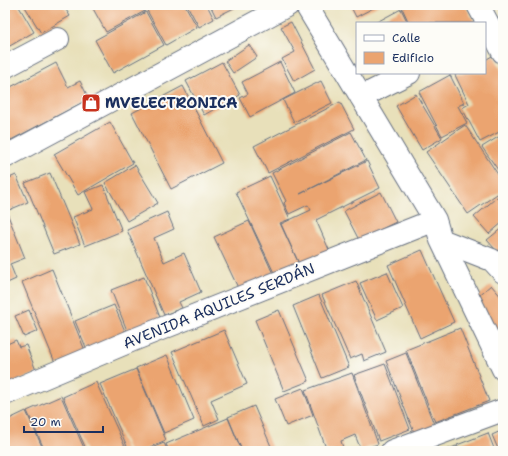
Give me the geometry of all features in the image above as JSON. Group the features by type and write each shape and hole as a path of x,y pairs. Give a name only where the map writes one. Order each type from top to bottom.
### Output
{"street":[{"path":"5,157 288,5"},
{"path":"306,5 434,220 441,240 503,369"},
{"path":"478,5 503,52"},
{"path":"5,67 58,39"},
{"path":"361,97 407,74"},
{"name":"AVENIDA AQUILES SERDÁN","path":"5,394 133,340 434,220"},
{"path":"441,240 492,260 503,272"},
{"path":"392,451 503,410"}],"building":[{"path":"5,5 18,5 34,32 8,47 5,41"},
{"path":"24,5 63,5 70,16 41,33"},
{"path":"91,5 142,5 145,11 106,32"},
{"path":"144,5 185,5 197,27 166,45"},
{"path":"187,5 207,5 214,19 199,27"},
{"path":"210,5 240,5 216,17"},
{"path":"350,5 379,5 356,17"},
{"path":"408,5 465,5 474,22 409,22 402,8"},
{"path":"499,5 503,5 503,13"},
{"path":"401,9 408,22 377,22"},
{"path":"146,12 164,45 113,73 95,40"},
{"path":"291,22 315,69 294,81 282,59 295,52 281,27"},
{"path":"249,45 257,57 233,73 225,61"},
{"path":"494,55 503,73 503,130 480,142 462,108 469,104 455,75 486,74 486,59"},
{"path":"222,62 240,95 204,115 186,81"},
{"path":"280,62 295,93 250,117 240,98 248,94 242,82"},
{"path":"56,63 68,87 80,81 89,99 11,140 5,130 5,90"},
{"path":"450,75 464,103 458,106 467,123 442,136 419,92"},
{"path":"321,81 332,103 294,122 283,100"},
{"path":"183,86 222,163 171,189 132,113"},
{"path":"416,94 442,138 422,150 396,106"},
{"path":"340,102 354,129 268,173 254,146"},
{"path":"110,122 133,163 78,195 54,154"},
{"path":"465,125 503,182 503,190 468,214 426,152"},
{"path":"351,132 366,160 300,194 367,161 380,188 316,220 330,252 300,266 281,224 311,210 308,205 289,214 284,203 286,201 272,173"},
{"path":"503,134 503,177 482,147"},
{"path":"135,165 158,203 127,221 105,183"},
{"path":"50,173 80,244 54,254 25,183"},
{"path":"16,175 28,202 9,210 5,201 5,180"},
{"path":"270,176 290,219 280,223 300,266 276,277 236,192"},
{"path":"103,185 122,231 85,246 73,217 93,209 85,192"},
{"path":"381,192 396,222 359,240 344,211"},
{"path":"503,192 503,222 489,234 474,217"},
{"path":"5,208 25,258 10,264 16,279 5,284"},
{"path":"167,212 174,229 154,238 164,262 184,253 201,292 179,302 182,308 164,315 127,230"},
{"path":"249,221 274,276 240,292 214,237"},
{"path":"503,227 503,258 487,240"},
{"path":"422,250 454,322 420,338 388,265"},
{"path":"52,269 86,353 56,365 22,282"},
{"path":"387,272 403,308 377,320 360,283"},
{"path":"144,277 161,320 128,333 111,290"},
{"path":"356,281 386,352 364,361 362,354 350,359 322,295"},
{"path":"491,285 503,299 503,345 477,297"},
{"path":"319,295 349,367 322,378 293,306"},
{"path":"114,305 127,336 88,352 75,321"},
{"path":"29,310 38,331 24,337 15,316"},
{"path":"279,310 309,381 284,391 255,320"},
{"path":"460,328 489,401 435,422 406,350"},
{"path":"224,330 247,384 211,400 219,419 204,426 172,352"},
{"path":"16,340 19,347 26,345 37,373 5,387 5,345"},
{"path":"406,353 435,427 415,435 386,361"},
{"path":"167,355 194,420 164,433 136,368"},
{"path":"385,364 410,429 379,441 354,375"},
{"path":"136,369 166,440 141,451 129,451 100,384"},
{"path":"352,373 378,444 361,450 355,435 341,441 344,451 327,451 305,390"},
{"path":"96,382 127,451 87,451 63,397"},
{"path":"303,388 313,415 286,426 275,399"},
{"path":"61,396 84,448 78,451 45,451 27,411"},
{"path":"254,406 273,451 242,451 228,417"},
{"path":"26,411 44,451 5,451 5,421"},
{"path":"228,418 242,451 169,451 166,444"},
{"path":"503,430 503,451 499,451 492,435"},
{"path":"488,433 495,451 460,451 457,445"},
{"path":"164,443 168,451 144,451"},
{"path":"456,446 458,451 444,451"}],"place":[{"name":"MVELECTRONICA","path":"91,103"}]}
